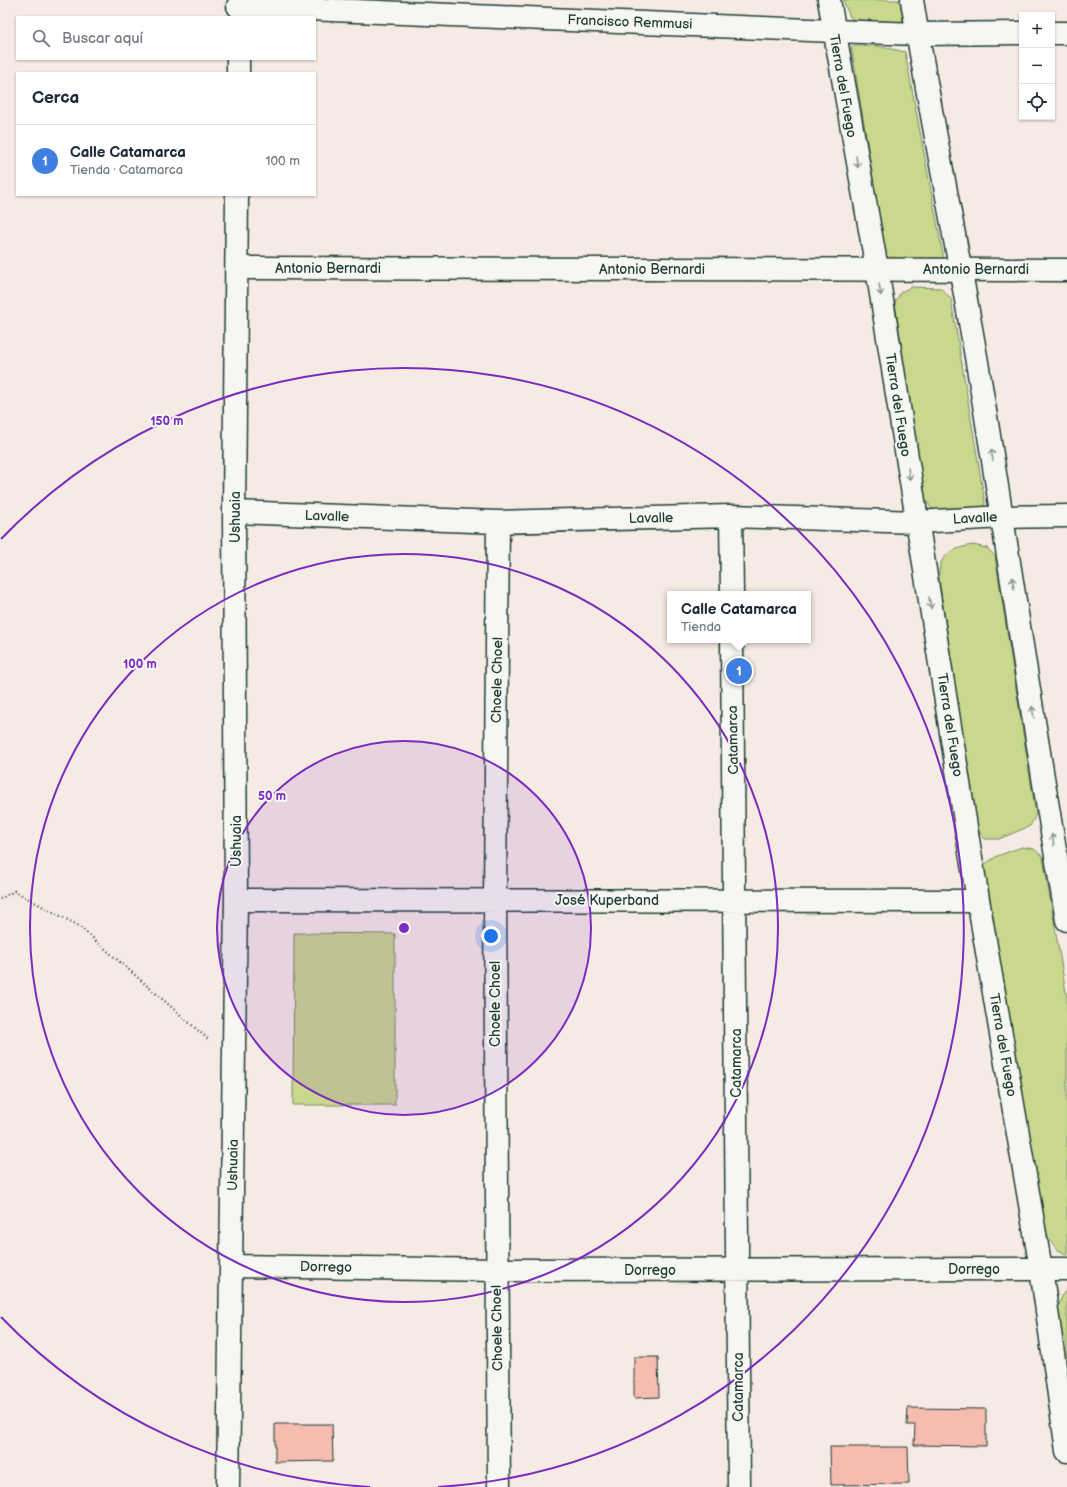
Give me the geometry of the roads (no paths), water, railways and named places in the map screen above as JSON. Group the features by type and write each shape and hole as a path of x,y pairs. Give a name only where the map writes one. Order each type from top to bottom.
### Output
{"street":[{"name":"Tierra del Fuego","path":"829,0 833,31 877,269 978,901 1041,1269 1067,1451"},
{"path":"912,0 961,270 1002,517 1050,824 1067,920"},
{"name":"Francisco Remmusi","path":"238,8 918,34 1019,33"},
{"path":"1055,33 1067,33"},
{"path":"238,60 238,72"},
{"name":"Ushuaia","path":"228,1487 236,900 234,512 237,196"},
{"name":"Antonio Bernardi","path":"237,268 1067,270"},
{"name":"Lavalle","path":"234,512 498,522 731,516 917,522 1002,517 1067,516"},
{"path":"731,516 732,591"},
{"name":"Choele Choel","path":"498,522 495,900 496,1270 499,1487"},
{"name":"Catamarca","path":"732,643 739,1487"},
{"name":"José Kuperband","path":"236,900 978,901"},
{"name":"Dorrego","path":"232,1266 496,1270 1067,1269"}],"place":[{"name":"Calle Catamarca","path":"739,671"}]}
